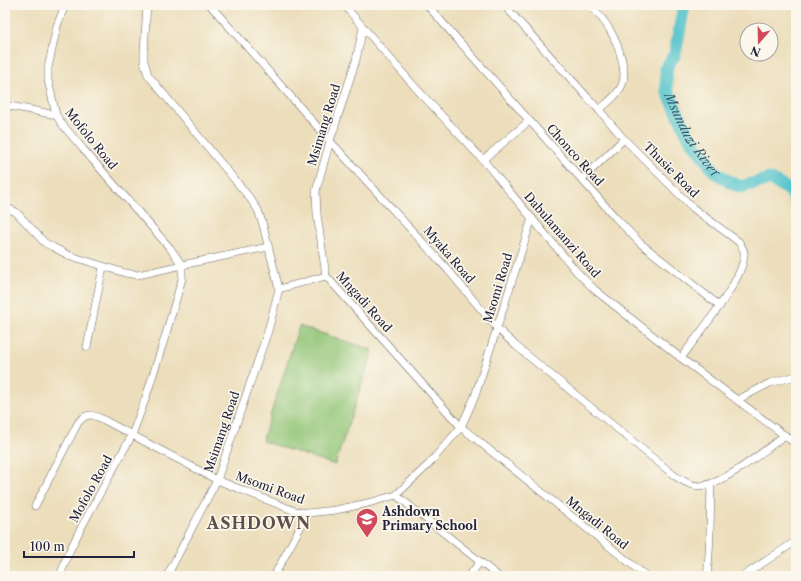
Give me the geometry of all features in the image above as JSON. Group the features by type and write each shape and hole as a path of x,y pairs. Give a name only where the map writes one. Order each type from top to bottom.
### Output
{"street":[{"name":"Mofolo Road","path":"60,576 68,554 82,526 132,435 146,397 182,279 182,264 170,248 83,149 56,115 48,80 48,68 54,39 65,5"},
{"path":"147,5 144,61 148,75 249,197 258,210 279,289"},
{"name":"Myaka Road","path":"210,5 330,141 448,270 497,328 521,351 675,476 686,483 700,486 711,484"},
{"name":"Dabulamanzi Road","path":"344,5 414,86 483,160 576,272 595,290 681,358 796,444"},
{"name":"Chonco Road","path":"427,5 529,121 640,243 720,306"},
{"name":"Thusie Road","path":"504,5 624,139 693,208 739,242 743,248 744,253 742,266 720,306 681,358"},
{"path":"591,5 612,33 623,64 624,74 619,91 599,110"},
{"name":"Msimang Road","path":"326,276 317,214 316,191 330,141 356,60 363,28"},
{"path":"5,105 56,115"},
{"path":"483,160 529,121"},
{"path":"582,179 624,139"},
{"path":"5,207 16,212 45,242 53,248 103,267 124,273 138,275 182,264 268,247"},
{"name":"Msomi Road","path":"35,506 70,436 82,417 90,415 96,416 217,480 289,509 308,513 351,507 396,495 428,465 461,427 474,396 532,218"},
{"path":"87,347 103,267"},
{"name":"Mngadi Road","path":"279,289 326,276 461,427 646,576"},
{"name":"Msimang Road","path":"167,576 217,480 268,331 279,289"},
{"path":"737,400 770,383 796,376"},
{"path":"707,576 710,547 709,523 711,484 728,475 785,435"},
{"path":"396,495 498,576"},
{"path":"274,576 308,513"},
{"path":"743,576 796,541"},
{"path":"469,576 480,562"}],"green space":[{"path":"299,326 373,350 335,465 262,441"}],"waterway":[{"name":"Msunduzi River","path":"684,5 675,54 666,68 667,90 689,137 714,171 728,181 741,187 769,179 790,190 796,201"}],"place":[{"name":"Ashdown Primary School","path":"367,538"}],"district":[{"name":"ASHDOWN","path":"259,523"}]}
